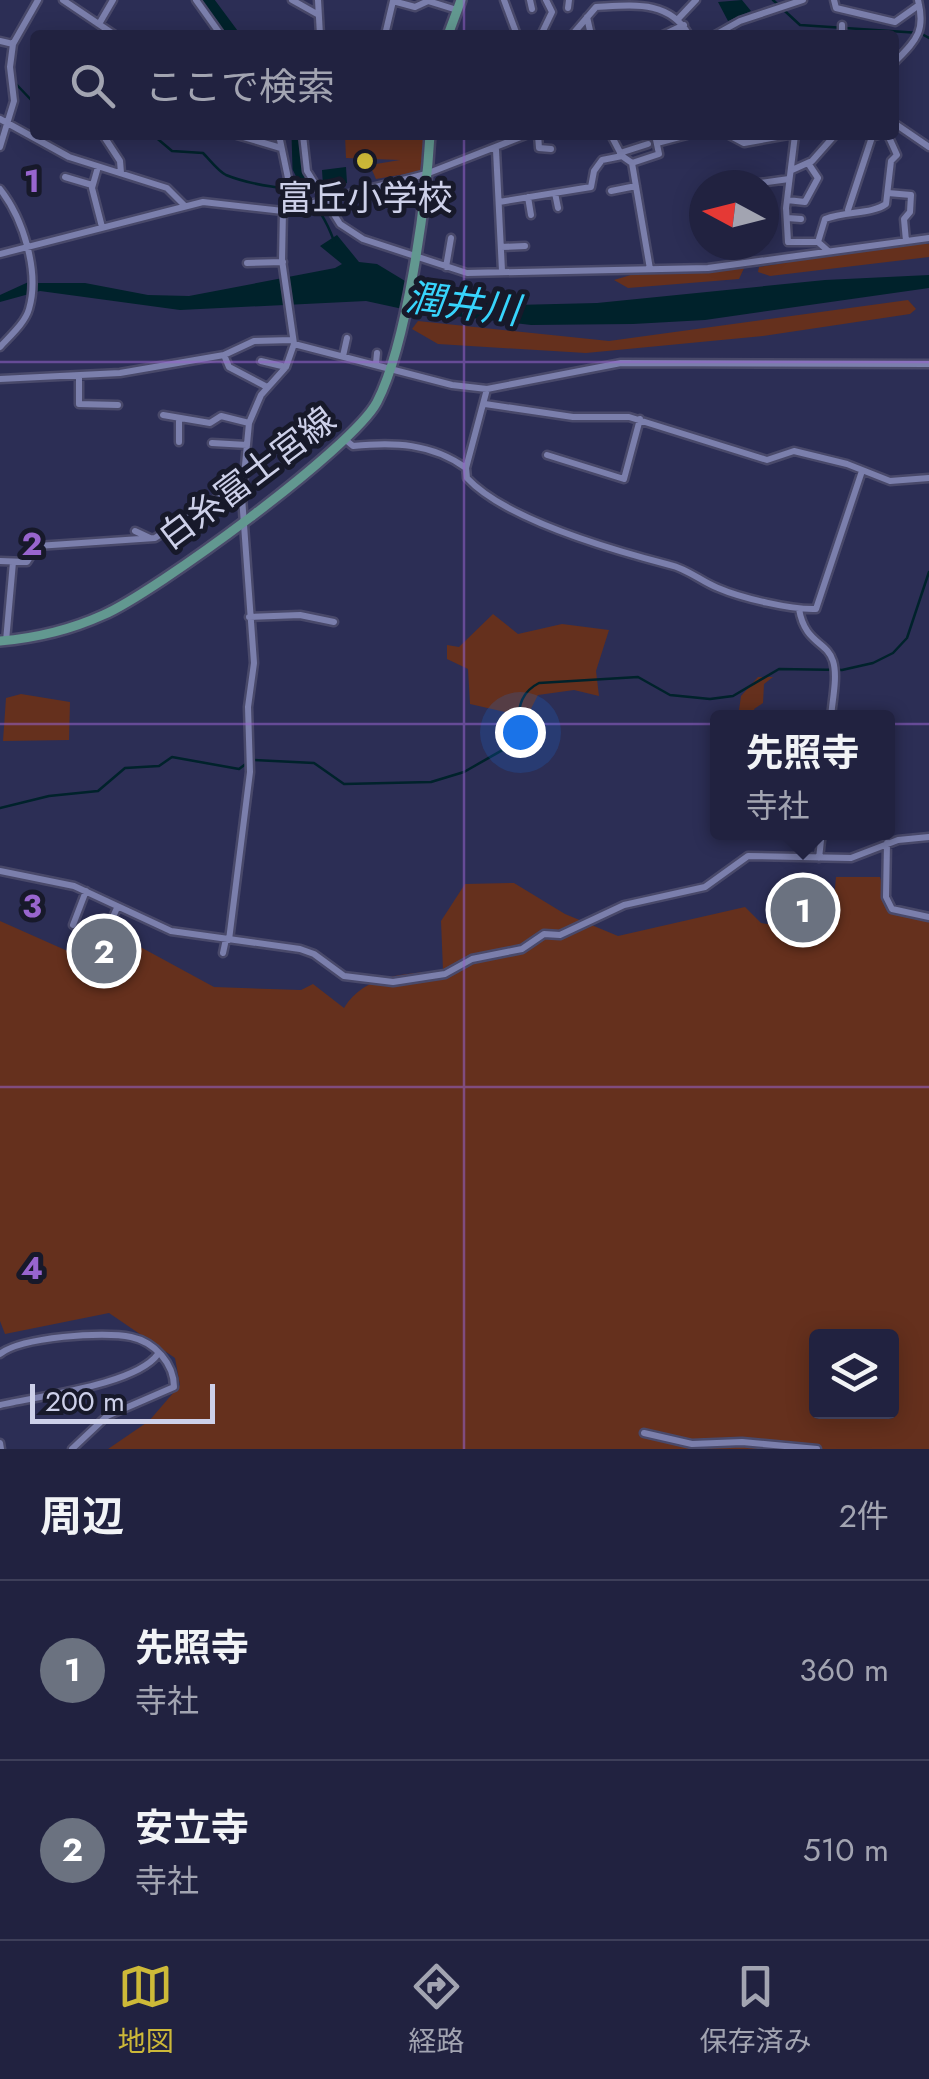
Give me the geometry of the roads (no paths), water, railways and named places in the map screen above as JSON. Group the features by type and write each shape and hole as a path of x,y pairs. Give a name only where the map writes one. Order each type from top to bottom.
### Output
{"main road":[{"path":"450,30 460,5"},
{"name":"白糸富士宮線","path":"3,641 44,636 105,614 347,441 375,406 392,367 429,140"}],"street":[{"path":"63,0 108,30"},
{"path":"100,24 113,0"},
{"path":"196,0 217,30"},
{"path":"292,0 317,14"},
{"path":"318,0 319,30"},
{"path":"386,30 392,0 414,8 428,1 460,5"},
{"path":"504,0 515,30"},
{"path":"543,30 552,12 546,0"},
{"path":"671,30 682,22 696,0"},
{"path":"724,30 803,0"},
{"path":"834,0 836,8 894,22 919,2 924,24 918,38 899,58"},
{"path":"0,147 14,91 14,44 34,1"},
{"path":"576,30 597,4 656,4 682,22 686,30"},
{"path":"587,16 591,30"},
{"path":"736,24 738,30"},
{"path":"842,25 842,30"},
{"path":"0,41 14,44"},
{"path":"4,119 30,134"},
{"path":"899,128 929,146"},
{"path":"39,140 68,157 167,188 184,205"},
{"path":"106,140 120,161 122,174"},
{"path":"254,140 281,148"},
{"path":"280,140 298,206"},
{"path":"303,140 306,171 340,224 354,234 413,258 467,273 708,268 929,238"},
{"path":"0,254 203,202 284,212 322,198 426,174 516,140"},
{"path":"538,140 539,148 551,149"},
{"path":"614,140 621,155 632,164 650,269"},
{"path":"792,140 788,242 818,242 828,251"},
{"path":"779,177 808,163 830,140"},
{"path":"848,210 871,140"},
{"path":"818,242 826,219 848,210 872,212 886,204 891,161 897,155 890,140"},
{"path":"500,202 591,187 602,160 653,141 659,154 632,164"},
{"path":"496,150 502,272"},
{"path":"787,200 805,202 818,178 808,163"},
{"path":"98,167 93,186 102,227"},
{"path":"65,178 93,186"},
{"path":"611,191 636,186"},
{"path":"0,189 22,223 31,247 30,296 24,319 0,347"},
{"path":"555,193 558,208"},
{"path":"888,193 911,195 910,212 904,219 906,241"},
{"path":"528,198 530,215"},
{"path":"222,953 228,939 250,772 248,706 254,663 242,497 249,423 268,387 286,366 293,342 283,266 284,212"},
{"path":"787,218 801,219"},
{"path":"446,267 450,238"},
{"path":"501,248 526,246"},
{"path":"247,263 283,266"},
{"path":"343,356 347,338"},
{"path":"0,379 78,376 224,355 254,341 293,342 452,385 487,389 621,363 929,364"},
{"path":"376,363 377,353"},
{"path":"224,355 230,367 268,387"},
{"path":"262,361 286,366"},
{"path":"78,376 79,404 118,405"},
{"path":"487,389 466,468 467,478 489,496 584,540 667,564 720,589 800,610 816,609 862,471"},
{"path":"485,404 574,417 640,419 767,460 794,451 890,480 929,478"},
{"path":"162,415 210,423 221,416 249,423"},
{"path":"179,418 179,442"},
{"path":"547,454 624,479 640,419"},
{"path":"347,441 353,446 401,442 466,468"},
{"path":"212,443 247,445"},
{"path":"0,561 33,559 38,546 150,538 165,534 218,497 242,497"},
{"path":"135,530 150,538"},
{"path":"3,641 13,562"},
{"path":"800,610 804,632 831,656 834,665 831,710"},
{"path":"249,617 300,614 334,622"},
{"path":"0,871 86,891 171,930 314,954 344,976 393,982 458,970 472,959 522,949 544,934 560,935 624,905 706,886 748,856 850,858 887,843 929,837"},
{"path":"820,858 821,840"},
{"path":"887,843 886,897 892,908 929,916"},
{"path":"73,925 86,891"},
{"path":"106,932 117,908"},
{"path":"0,1354 25,1342 128,1336 158,1354 174,1371 174,1387 107,1416 72,1449"},
{"path":"0,1406 130,1374 151,1364 158,1354"},
{"path":"644,1433 692,1444 742,1442 817,1449"}],"water":[{"path":"742,0 751,11 728,21 718,2"},
{"path":"346,167 347,183 323,186 322,170"},
{"name":"潤井川","path":"337,235 359,262 377,264 415,287 461,300 515,305 597,303 825,280 929,275 929,288 705,320 633,324 531,325 412,311 366,301 180,310 40,291 0,302 0,295 35,279 37,283 85,283 148,295 189,296 335,268 342,264 320,246"}],"waterway":[{"path":"208,0 230,30"},
{"path":"773,0 800,25 875,30"},
{"path":"899,32 920,33 929,38"},
{"path":"16,84 30,99"},
{"path":"159,140 172,151 203,153 226,175 303,195 314,204 334,241"},
{"path":"297,140 298,168 304,180 301,189"},
{"path":"253,760 314,763 344,784 431,782 464,772 513,744 521,701 539,683 638,677 670,695 710,699 733,696 779,669 842,670 873,663 893,653 907,638 929,572"},
{"path":"0,808 49,796 98,791 125,768 159,766 172,757 239,769 247,763"}],"place":[{"name":"富丘小学校","path":"365,161"},
{"name":"先照寺","path":"803,910"},
{"name":"安立寺","path":"104,951"}]}
